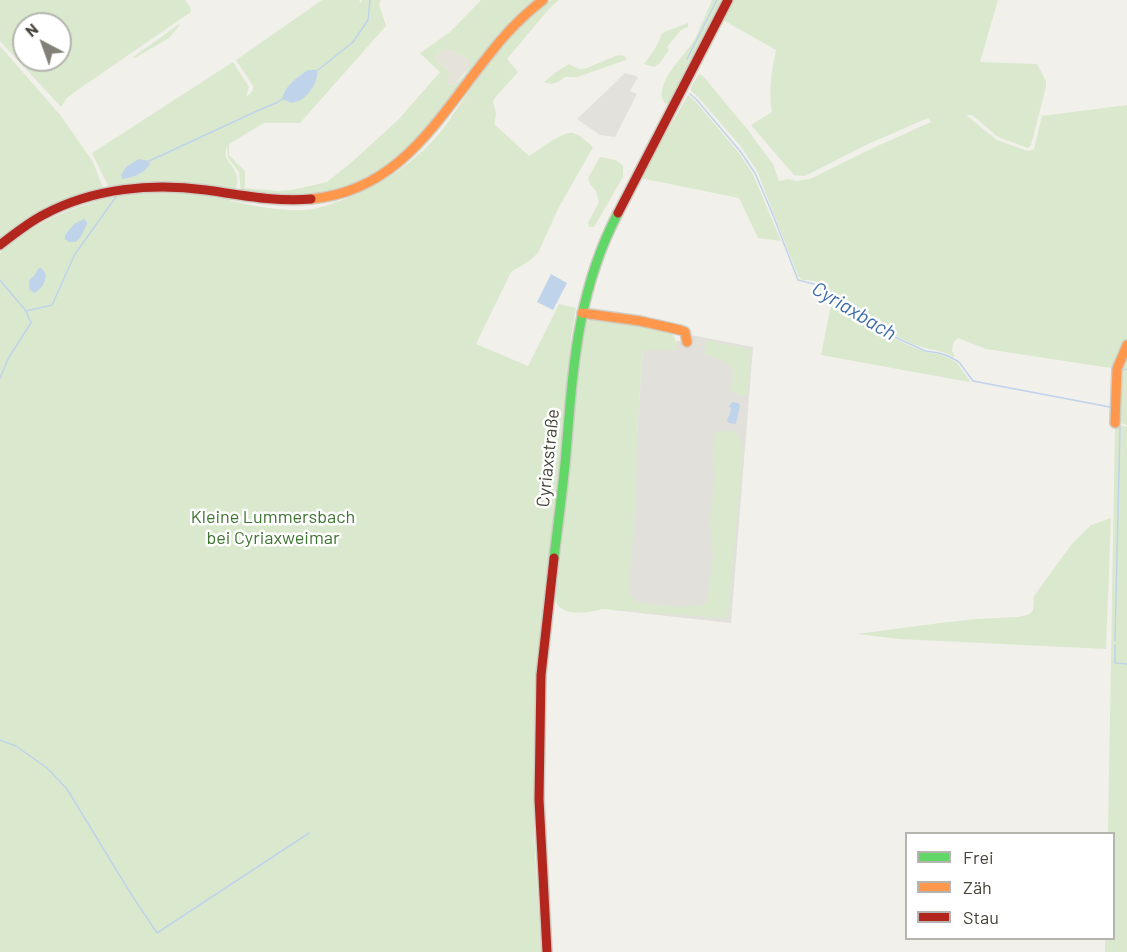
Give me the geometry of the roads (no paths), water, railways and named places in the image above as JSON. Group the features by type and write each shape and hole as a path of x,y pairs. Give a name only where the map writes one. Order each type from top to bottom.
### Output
{"street":[{"path":"0,245 24,227 70,203 107,192 141,186 173,186 255,198 297,201 319,199 367,183 399,163 425,138 493,49 543,0"},
{"name":"Cyriaxstraße","path":"547,952 539,799 541,675 566,456 575,353 582,313 594,270 609,230 728,0"},
{"path":"582,313 640,321 680,330 685,332 687,342"},
{"path":"1115,423 1117,369 1127,345"}],"water":[{"path":"308,70 317,70 317,74 308,94 292,103 282,99 289,86"},
{"path":"139,159 148,161 150,164 138,174 122,179 121,175 126,167"},
{"path":"84,219 87,224 80,238 76,242 69,242 65,239 65,235 74,224"},
{"path":"41,268 45,274 45,282 34,293 29,289 29,280"},
{"path":"551,274 567,283 553,310 537,302"},
{"path":"732,402 740,405 736,424 729,423 727,420"}],"waterway":[{"path":"318,70 353,42 368,20 370,0"},
{"path":"687,59 717,0"},
{"name":"Cyriaxbach","path":"690,94 740,151 755,173 798,280 814,284 826,292 836,304 895,337 925,351 939,353 959,362 973,381 1110,407"},
{"path":"147,162 284,98"},
{"path":"0,378 9,357 31,323 26,311 52,305 75,254 118,194"},
{"path":"0,280 26,311"},
{"path":"1123,370 1127,369"},
{"name":"Cyriaxbach","path":"1115,641 1120,427"},
{"name":"Cyriaxbach","path":"1115,645 1115,663 1127,664"},
{"path":"0,740 16,746 47,768 67,789 157,933 309,833"}],"park label":[{"name":"Kleine Lummersbach bei Cyriaxweimar","path":"273,527"}]}
